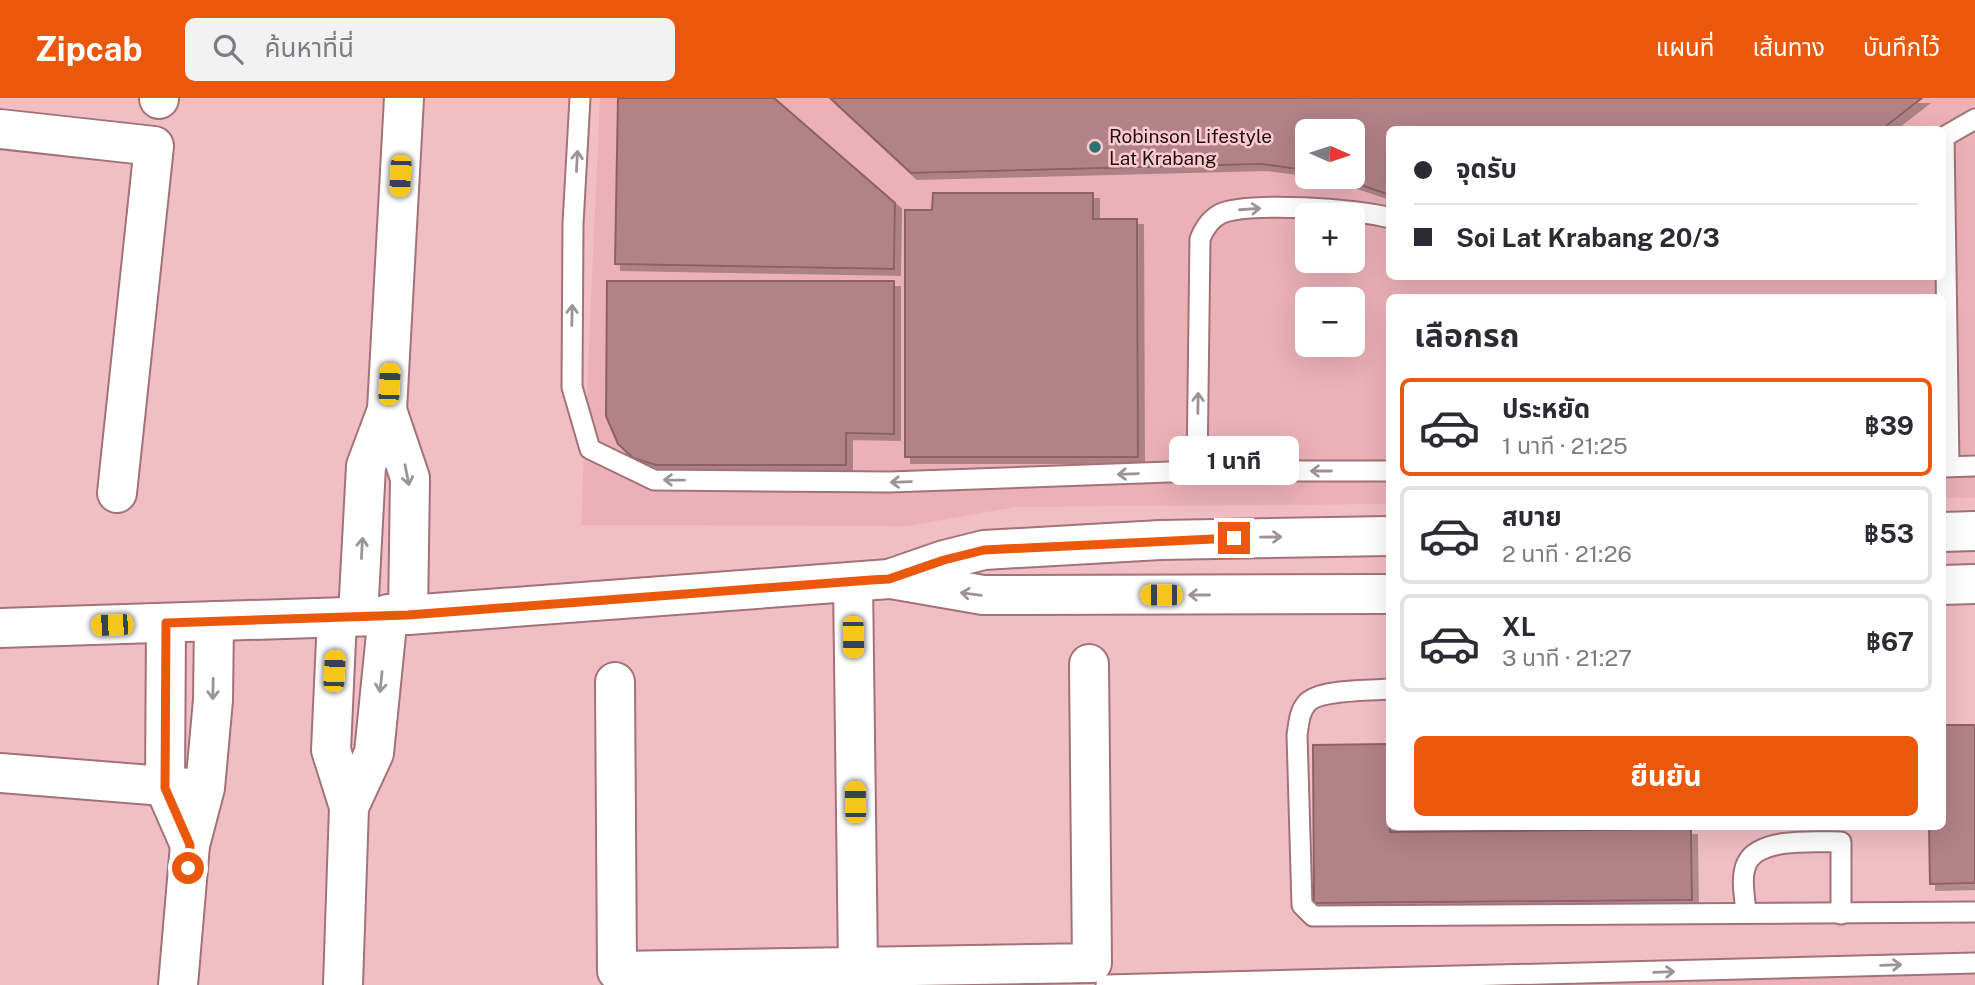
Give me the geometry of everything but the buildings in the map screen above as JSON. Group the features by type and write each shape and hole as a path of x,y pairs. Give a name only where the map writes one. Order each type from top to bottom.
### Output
{"street":[{"path":"349,807 374,753 373,616 366,466 387,410 404,98"},
{"path":"0,129 154,146 117,493"},
{"path":"342,985 349,807 331,750 373,616 410,478 387,410"},
{"path":"1946,531 1975,531"},
{"path":"0,628 373,616 871,580 984,550 1160,540 1386,536"},
{"path":"1308,595 1309,537"},
{"path":"1160,540 1161,595"},
{"path":"871,580 983,595 1386,594"},
{"path":"858,967 871,580"},
{"path":"1946,585 1975,584"},
{"path":"178,985 190,845 205,788 213,699 214,621"},
{"path":"166,623 165,788 190,845"},
{"path":"615,682 617,971 1092,963 1089,664"},
{"path":"0,773 165,788 205,788"}],"lane":[{"path":"580,98 573,224 572,387 590,449 654,480 890,482 1197,471 1386,471"},
{"path":"1946,135 1975,119"},
{"path":"1197,471 1200,239 1206,225 1220,214 1242,209 1334,209 1386,217"},
{"path":"1946,466 1975,466"},
{"path":"1386,689 1318,695 1307,702 1300,713 1297,734 1302,905 1313,916 1975,912"},
{"path":"1746,912 1746,863 1755,853 1771,846 1841,834 1842,914"},
{"path":"1106,985 1975,963"}],"shaded area":[{"path":"600,98 1975,98 1975,498 1946,498 1946,294 1386,294 1386,504 1015,507 908,526 581,525"},
{"path":"1975,961 1975,985 1094,985"}],"place":[{"name":"Robinson Lifestyle Lat Krabang","path":"1095,147"}],"route":[{"path":"188,868 190,845 165,788 166,623 408,615 889,579 944,560 984,550 1234,538"}]}
